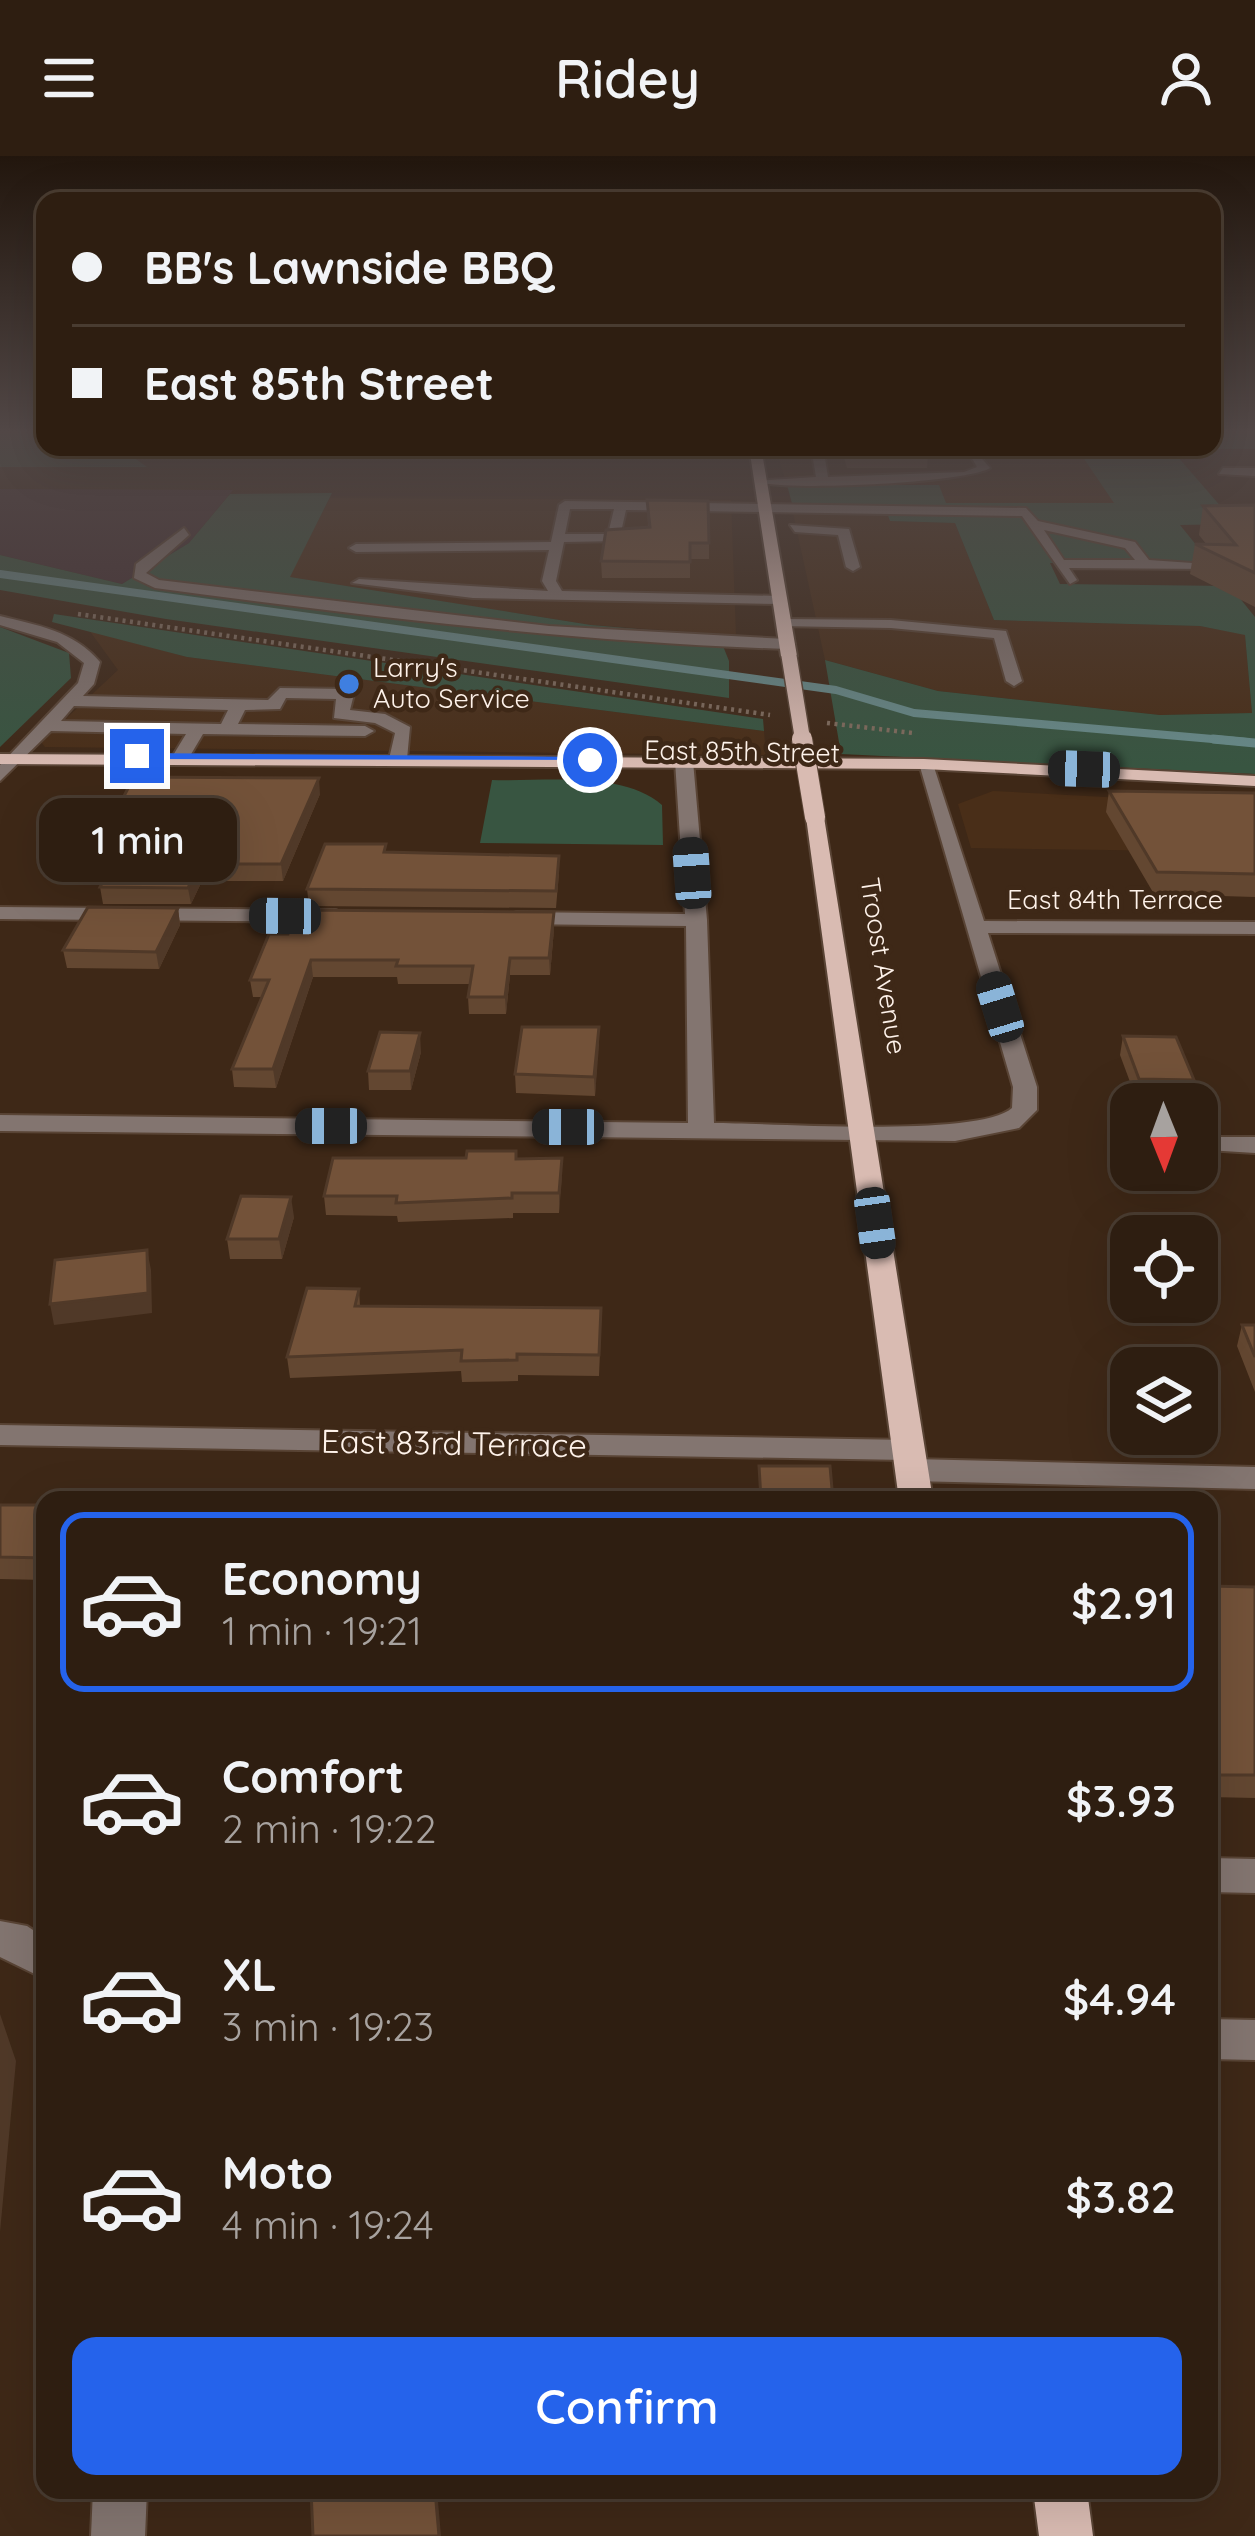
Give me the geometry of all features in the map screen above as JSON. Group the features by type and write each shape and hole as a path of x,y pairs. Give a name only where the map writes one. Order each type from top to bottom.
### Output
{"main road":[{"name":"Troost Avenue","path":"773,545 912,1473"},
{"name":"East 85th Street","path":"6,759 398,759 509,750 926,773 1255,781"},
{"name":"East 85th Street","path":"6,759 43,766 674,761"},
{"name":"East 85th Street","path":"926,773 1255,797"},
{"path":"1061,2499 1066,2536"}],"street":[{"path":"168,545 139,575 154,584 506,630 788,650"},
{"path":"356,548 455,545"},
{"path":"557,545 549,580 558,597"},
{"path":"848,545 854,567"},
{"path":"1047,545 1070,580"},
{"path":"1130,545 1145,565"},
{"path":"1059,564 1214,565"},
{"path":"359,583 427,592 780,600"},
{"path":"0,620 80,647 92,662 86,684 6,759 0,776"},
{"path":"784,623 891,624 1001,634 1014,681"},
{"path":"69,701 274,705 280,693 346,694 340,713 379,718 404,731"},
{"path":"227,729 239,705"},
{"path":"45,726 404,731"},
{"path":"181,757 197,729"},
{"path":"398,759 404,731"},
{"path":"674,761 696,920 700,1128"},
{"path":"0,1123 862,1132 985,1130 1010,1123 1024,1110 1025,1087 926,773"},
{"path":"0,913 357,916"},
{"path":"500,918 696,920"},
{"name":"East 84th Terrace","path":"974,927 1255,928"},
{"path":"1218,1145 1255,1145"},
{"name":"East 83rd Terrace","path":"0,1435 1178,1488 1255,1478"},
{"path":"1218,1876 1255,1876"},
{"path":"0,1939 12,1939 36,1955"},
{"path":"1218,2039 1255,2041"},
{"path":"118,2536 120,2499"}],"path":[{"path":"60,611 775,716"},
{"path":"822,722 922,734"}],"shaded area":[{"path":"0,545 186,545 122,584 0,555"},
{"path":"306,545 733,545 736,635 591,625 289,577"},
{"path":"800,545 964,545 994,620 1200,626 1245,634 1252,713 1160,715 938,691 825,660"},
{"path":"89,630 187,657 764,731 766,755 45,747 41,742 118,670"},
{"path":"993,791 1255,805 1255,852 971,848 958,804"}],"green space":[{"path":"186,545 306,545 290,577 591,625 719,636 729,661 729,698 166,619 0,590 0,555 122,584"},
{"path":"964,545 1196,545 1210,562 1050,563 1060,584 1230,586 1255,617 1255,774 841,754 825,660 938,691 1160,715 1252,713 1245,635 1200,626 994,620"},
{"path":"54,614 763,719 764,731 187,657 52,622"},
{"path":"0,627 69,653 71,678 0,747"},
{"path":"492,780 604,782 645,794 662,805 663,845 480,843"}],"building":[{"path":"604,545 690,545 690,562 601,561"},
{"path":"1197,545 1255,545 1255,573"},
{"path":"134,777 319,778 281,864 200,864 188,888 100,887 111,866 87,866"},
{"path":"1109,791 1255,793 1255,874 1157,872"},
{"path":"325,844 386,844 384,852 559,856 556,891 307,889"},
{"path":"88,907 178,908 156,952 63,950"},
{"path":"298,910 554,912 549,958 510,958 505,997 468,997 473,966 311,960 273,1069 232,1069 269,980 250,980 269,934 288,934"},
{"path":"522,1027 599,1027 594,1077 515,1074"},
{"path":"380,1032 420,1033 410,1071 368,1071"},
{"path":"1123,1036 1176,1037 1194,1080 1139,1079"},
{"path":"467,1151 516,1151 516,1159 562,1158 559,1193 396,1203 397,1196 324,1196 333,1158 466,1158"},
{"path":"241,1196 291,1197 279,1239 227,1239"},
{"path":"147,1250 148,1293 50,1304 55,1260"},
{"path":"307,1288 359,1289 355,1306 601,1308 599,1355 517,1354 517,1360 461,1361 462,1350 287,1357"},
{"path":"1242,1325 1255,1325 1255,1357"},
{"path":"759,1466 830,1466 832,1491 761,1491"},
{"path":"0,1505 36,1505 36,1558 0,1557"},
{"path":"1218,1586 1255,1587 1255,1775 1218,1775"},
{"path":"311,2499 436,2499 439,2536 313,2536"}],"waterway":[{"path":"0,574 836,690 914,713 1218,739"},
{"path":"1213,739 1218,739"},
{"path":"1218,739 1247,742"},
{"path":"1218,739 1255,743"}],"place":[{"name":"Larry's Auto Service","path":"349,684"}],"route":[{"path":"137,756 590,760"}]}
